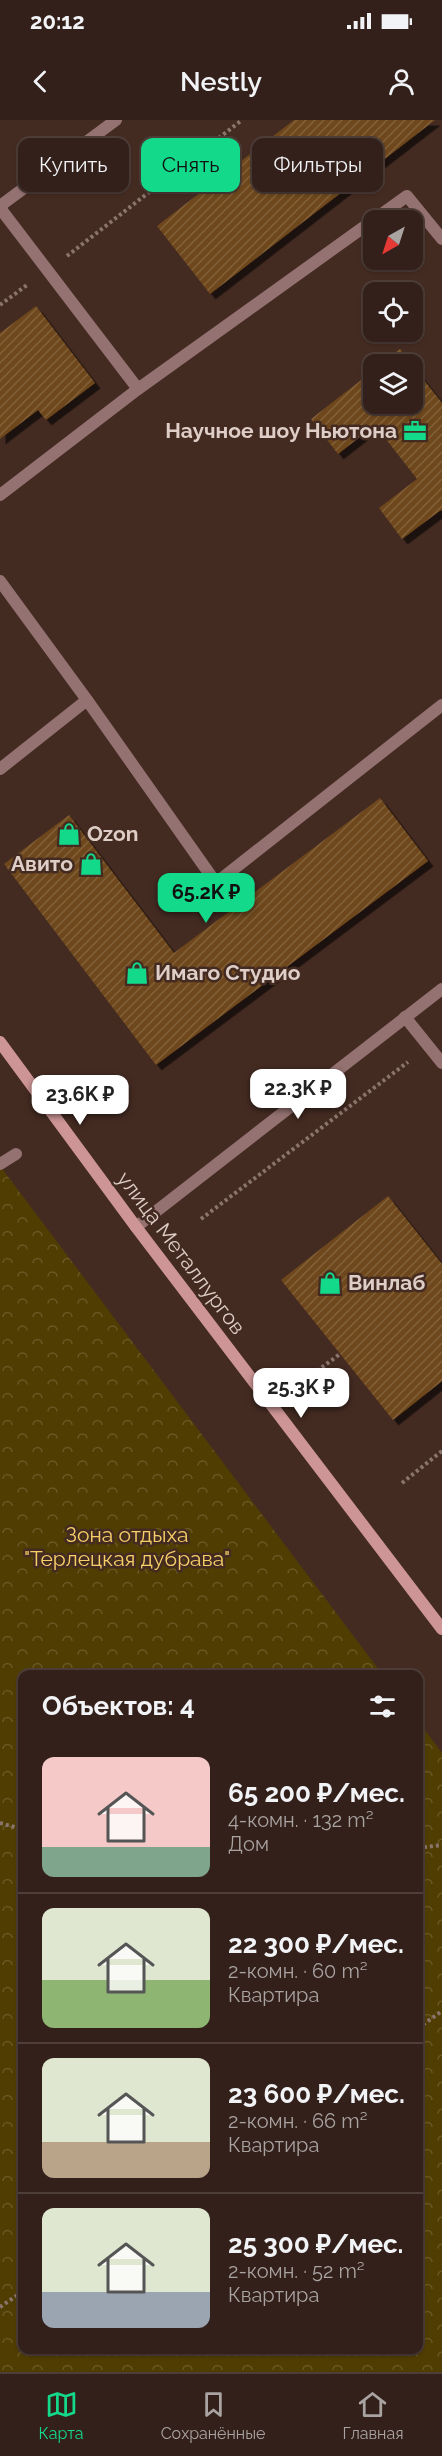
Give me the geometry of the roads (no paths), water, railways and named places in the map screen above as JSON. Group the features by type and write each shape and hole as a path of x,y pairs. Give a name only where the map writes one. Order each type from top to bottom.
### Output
{"street":[{"path":"115,120 0,207 138,389"},
{"path":"0,495 138,389 407,196 442,239"},
{"path":"0,581 216,883 442,706"},
{"path":"0,769 87,700"},
{"path":"136,1227 405,1017 441,993"},
{"path":"405,1017 442,1063"},
{"name":"улица Металлургов","path":"0,1042 136,1227 442,1629"},
{"path":"0,1164 16,1154"}],"place":[{"name":"Научное шоу Ньютона","path":"415,431"},
{"name":"Ozon","path":"69,834"},
{"name":"Авито","path":"91,864"},
{"name":"Имаго Студио","path":"137,973"},
{"name":"Винлаб","path":"330,1283"}],"park label":[{"name":"Зона отдыха \"Терлецкая дубрава\"","path":"127,1547"}]}
